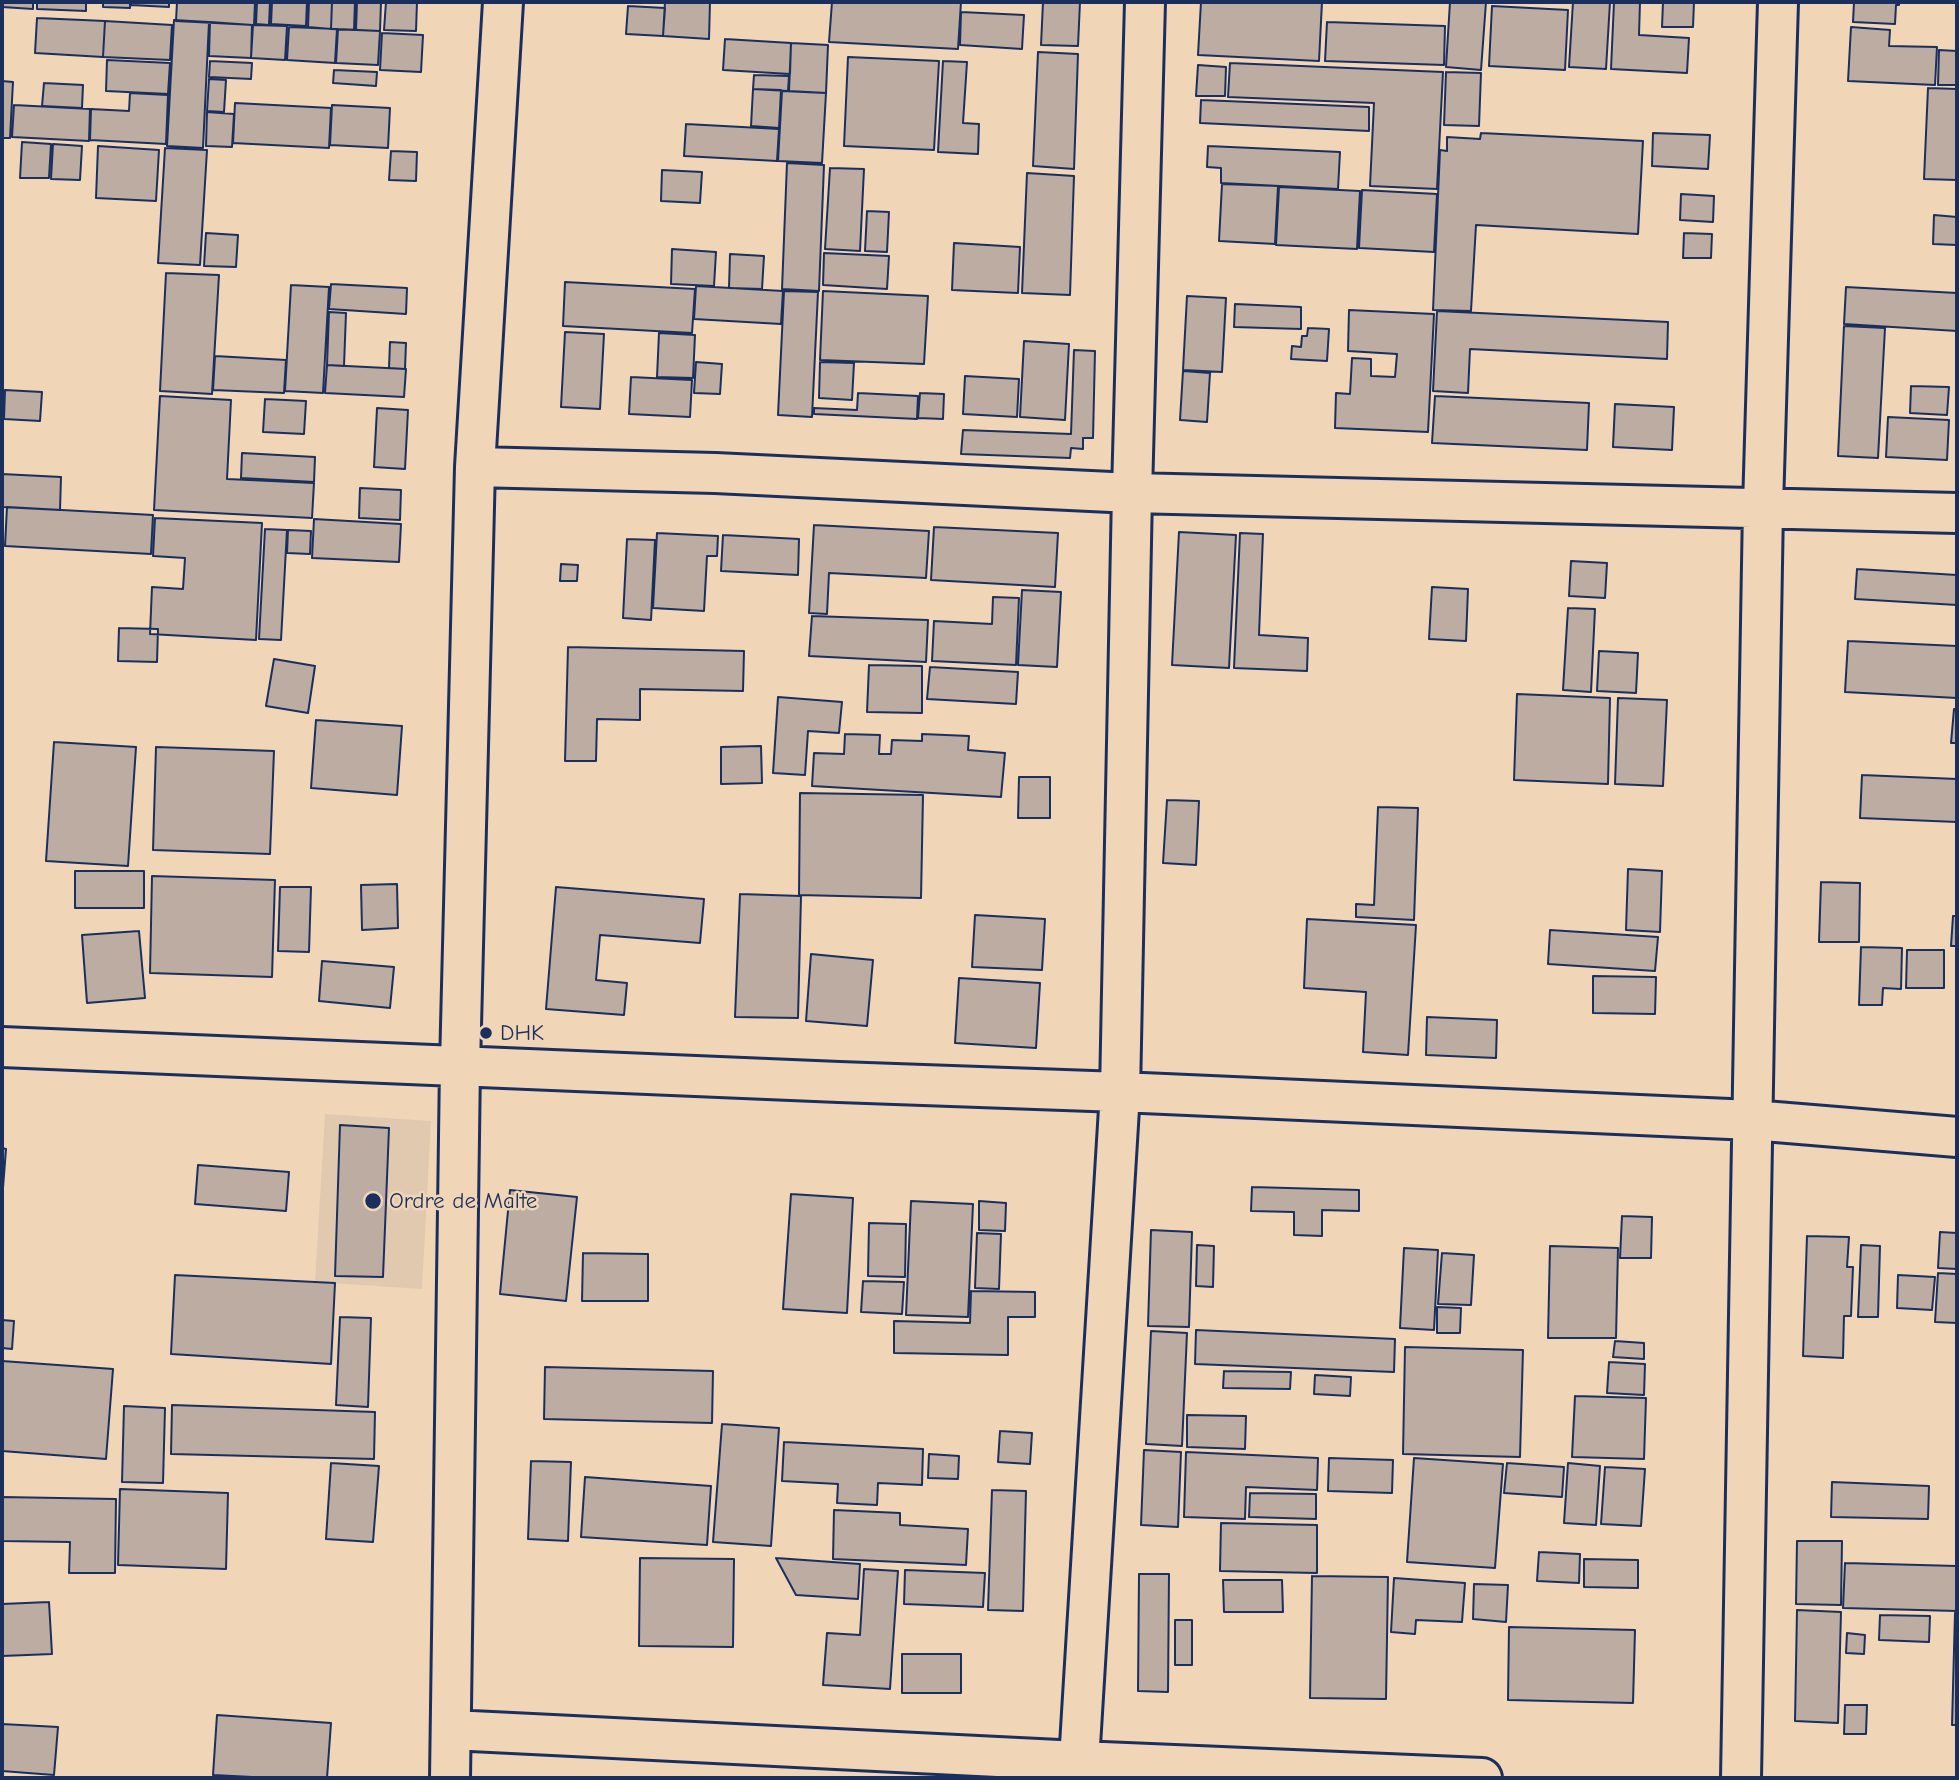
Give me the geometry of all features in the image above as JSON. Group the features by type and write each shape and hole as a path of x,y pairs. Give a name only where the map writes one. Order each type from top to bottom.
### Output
{"street":[{"path":"450,1778 460,1066 475,467 503,2"},
{"path":"1079,1770 1120,1091 1145,2"},
{"path":"1741,1778 1763,507 1778,2"},
{"path":"475,467 715,473 1132,493 1957,513"},
{"path":"2,1047 852,1083 1120,1091 1752,1120 1957,1137"},
{"path":"451,1730 1079,1770 1482,1778"}],"shaded area":[{"name":"Ordre de Malte","path":"325,1114 431,1121 422,1289 315,1282"}],"building":[{"path":"2,2 33,2 33,9 2,7"},
{"path":"37,2 86,2 86,11 37,9"},
{"path":"103,2 130,2 130,8 103,7"},
{"path":"131,2 169,2 169,7 131,5"},
{"path":"177,2 255,2 254,25 176,21"},
{"path":"257,2 270,2 269,25 256,24"},
{"path":"272,2 307,2 306,26 271,24"},
{"path":"309,2 332,2 331,29 308,27"},
{"path":"332,2 355,2 354,30 331,29"},
{"path":"357,2 381,2 380,31 356,30"},
{"path":"386,2 417,2 416,31 384,30"},
{"path":"665,2 710,2 709,39 663,36"},
{"path":"832,2 961,2 958,49 829,42"},
{"path":"1043,2 1080,2 1078,46 1041,45"},
{"path":"1201,2 1322,2 1319,61 1198,55"},
{"path":"1450,2 1486,2 1481,70 1446,67"},
{"path":"1573,2 1610,2 1606,69 1569,67"},
{"path":"1614,2 1640,2 1639,35 1689,38 1687,73 1611,69"},
{"path":"1663,2 1694,2 1693,27 1662,27"},
{"path":"1854,2 1899,2 1899,5 1896,5 1895,24 1853,22"},
{"path":"628,6 665,8 663,36 626,34"},
{"path":"1492,6 1568,10 1565,70 1489,66"},
{"path":"961,12 1024,15 1022,49 960,45"},
{"path":"37,18 105,21 103,57 35,53"},
{"path":"174,20 209,22 203,148 167,146"},
{"path":"105,21 172,25 170,60 103,57"},
{"path":"210,22 252,25 251,58 209,56"},
{"path":"1327,22 1445,26 1444,65 1325,61"},
{"path":"253,25 287,26 285,60 251,58"},
{"path":"289,27 337,29 335,63 287,60"},
{"path":"1851,27 1890,30 1889,46 1937,47 1935,85 1848,81"},
{"path":"338,29 380,31 378,65 336,63"},
{"path":"382,33 423,35 421,72 380,70"},
{"path":"725,39 791,43 790,74 723,70"},
{"path":"791,43 828,45 826,93 789,91"},
{"path":"1939,50 1957,51 1957,85 1938,85"},
{"path":"1038,52 1078,54 1074,169 1033,166"},
{"path":"848,57 939,61 934,150 844,146"},
{"path":"107,60 170,63 168,94 106,91"},
{"path":"210,61 252,63 251,79 209,77"},
{"path":"943,61 967,62 963,123 979,124 978,154 938,152"},
{"path":"1230,63 1443,72 1437,189 1370,186 1374,103 1228,97"},
{"path":"1198,65 1226,67 1225,96 1196,96"},
{"path":"334,70 377,72 376,86 333,83"},
{"path":"1446,72 1481,73 1479,126 1444,125"},
{"path":"754,75 789,76 788,91 753,89"},
{"path":"209,79 226,80 224,112 207,111"},
{"path":"2,81 13,82 10,138 2,138"},
{"path":"44,83 83,85 82,108 42,106"},
{"path":"1928,88 1957,89 1957,180 1924,179"},
{"path":"753,89 781,90 779,128 751,126"},
{"path":"782,91 826,93 822,163 778,161"},
{"path":"130,93 168,95 166,144 90,140 91,109 129,111"},
{"path":"1201,100 1369,107 1369,131 1200,123"},
{"path":"235,103 331,108 329,148 233,143"},
{"path":"14,105 90,109 89,141 12,137"},
{"path":"332,105 390,108 388,148 330,145"},
{"path":"207,112 234,114 232,147 206,146"},
{"path":"686,124 779,129 777,161 684,156"},
{"path":"1481,133 1643,141 1638,234 1476,225 1471,311 1433,310 1440,150 1447,151 1447,137 1480,139"},
{"path":"1653,133 1710,135 1708,169 1652,166"},
{"path":"22,142 51,144 49,178 20,178"},
{"path":"53,144 82,146 80,180 51,179"},
{"path":"98,146 159,150 156,201 96,198"},
{"path":"1208,146 1340,152 1338,189 1221,183 1221,168 1207,167"},
{"path":"165,148 207,150 200,265 158,263"},
{"path":"391,151 417,152 416,181 389,180"},
{"path":"787,163 824,165 819,291 782,289"},
{"path":"830,168 864,169 860,251 825,249"},
{"path":"662,170 702,172 700,203 661,201"},
{"path":"1027,173 1074,176 1070,295 1022,293"},
{"path":"1222,184 1278,186 1275,244 1219,241"},
{"path":"1279,187 1360,191 1357,249 1276,245"},
{"path":"1362,190 1437,194 1434,252 1359,248"},
{"path":"1681,194 1714,196 1713,222 1680,220"},
{"path":"867,211 889,212 887,252 865,251"},
{"path":"1934,215 1957,217 1957,245 1933,244"},
{"path":"206,233 238,235 236,267 204,266"},
{"path":"1684,233 1712,234 1711,258 1683,258"},
{"path":"954,243 1020,247 1018,293 952,290"},
{"path":"672,249 716,252 714,286 671,284"},
{"path":"824,253 889,256 887,289 823,285"},
{"path":"730,254 764,256 762,289 729,288"},
{"path":"166,273 219,275 212,394 160,391"},
{"path":"565,282 695,289 692,333 563,326"},
{"path":"331,284 407,288 406,314 329,309"},
{"path":"291,285 329,287 323,393 285,391"},
{"path":"696,286 783,291 781,324 694,319"},
{"path":"1846,287 1957,293 1957,331 1844,324"},
{"path":"784,291 818,292 812,417 778,415"},
{"path":"823,291 928,296 924,364 820,360"},
{"path":"1187,296 1226,298 1222,372 1183,370"},
{"path":"1235,304 1301,307 1301,329 1234,327"},
{"path":"1349,310 1434,314 1428,432 1335,428 1336,393 1350,394 1352,358 1371,359 1371,376 1395,377 1397,354 1348,351"},
{"path":"1437,311 1668,322 1667,359 1470,349 1468,393 1433,391"},
{"path":"329,312 346,313 344,366 327,365"},
{"path":"1844,326 1885,328 1878,458 1838,456"},
{"path":"1308,328 1329,329 1327,361 1291,359 1292,346 1301,347 1302,336 1307,336"},
{"path":"565,332 604,334 600,409 561,407"},
{"path":"659,333 695,335 693,378 657,377"},
{"path":"1024,341 1069,344 1065,420 1020,417"},
{"path":"390,342 406,343 405,369 389,368"},
{"path":"1074,350 1095,351 1093,438 1083,438 1083,449 1071,448 1070,458 961,454 963,430 1071,434"},
{"path":"215,356 286,360 284,393 213,390"},
{"path":"696,362 722,364 720,394 694,393"},
{"path":"820,362 854,363 852,400 819,398"},
{"path":"327,365 406,369 404,397 325,393"},
{"path":"1183,371 1210,373 1207,422 1180,420"},
{"path":"965,376 1019,379 1017,417 963,414"},
{"path":"631,377 692,380 690,417 629,414"},
{"path":"1911,386 1949,387 1947,415 1910,413"},
{"path":"5,390 42,392 40,421 4,419"},
{"path":"858,393 918,396 917,419 814,414 814,408 857,410"},
{"path":"920,393 944,394 943,419 918,418"},
{"path":"160,396 231,400 227,479 314,483 312,518 154,510"},
{"path":"1435,396 1589,403 1587,450 1432,443"},
{"path":"265,399 306,401 304,434 263,432"},
{"path":"1615,404 1674,407 1672,450 1613,447"},
{"path":"377,408 408,410 405,469 374,467"},
{"path":"1888,417 1949,420 1947,460 1886,457"},
{"path":"242,453 315,457 314,482 241,478"},
{"path":"2,474 61,477 60,510 2,507"},
{"path":"360,488 401,490 400,520 359,518"},
{"path":"7,507 153,515 151,554 5,546"},
{"path":"155,518 262,523 256,640 150,634 152,587 183,589 185,558 153,556"},
{"path":"314,519 401,524 399,562 312,558"},
{"path":"814,525 929,531 926,578 829,573 827,614 809,613"},
{"path":"934,527 1058,533 1055,587 931,580"},
{"path":"265,529 287,530 281,640 259,639"},
{"path":"288,530 311,531 310,554 287,553"},
{"path":"1179,532 1236,535 1229,668 1172,665"},
{"path":"657,533 718,536 717,556 707,556 704,611 653,608"},
{"path":"1240,533 1263,534 1259,635 1308,638 1307,671 1234,668"},
{"path":"723,535 799,539 798,575 721,571"},
{"path":"627,539 655,540 651,620 623,618"},
{"path":"1571,561 1607,563 1605,598 1569,596"},
{"path":"561,564 578,565 577,581 560,581"},
{"path":"1857,569 1957,575 1957,605 1855,599"},
{"path":"1432,587 1468,589 1466,641 1429,639"},
{"path":"1022,590 1061,592 1057,667 1018,665"},
{"path":"993,597 1019,598 1016,665 932,661 934,621 992,624"},
{"path":"1568,608 1595,609 1591,692 1563,690"},
{"path":"812,616 928,620 926,662 809,656"},
{"path":"119,628 158,629 157,662 118,661"},
{"path":"1848,641 1957,646 1957,698 1845,692"},
{"path":"568,647 744,651 743,691 640,689 640,720 597,719 596,761 565,761"},
{"path":"1599,651 1638,653 1636,693 1597,691"},
{"path":"274,659 315,666 308,713 266,706"},
{"path":"869,665 922,666 922,713 867,712"},
{"path":"930,667 1018,672 1016,704 927,699"},
{"path":"1517,694 1610,698 1608,784 1514,780"},
{"path":"778,697 842,702 839,733 808,731 805,775 773,773"},
{"path":"1618,698 1667,700 1663,786 1615,784"},
{"path":"1954,709 1957,709 1957,743 1951,743"},
{"path":"316,720 402,726 397,795 311,788"},
{"path":"845,734 880,735 879,754 891,754 892,740 922,741 922,734 969,736 968,750 1005,753 1001,797 812,786 814,753 844,754"},
{"path":"54,742 136,747 128,866 46,861"},
{"path":"761,746 762,783 721,784 721,747"},
{"path":"156,747 274,751 270,854 153,850"},
{"path":"1862,775 1957,779 1957,822 1860,818"},
{"path":"1019,777 1050,777 1050,818 1018,818"},
{"path":"800,793 923,795 921,898 799,895"},
{"path":"1167,800 1199,801 1196,865 1163,863"},
{"path":"1378,807 1418,808 1414,920 1356,917 1356,904 1374,905"},
{"path":"1628,869 1662,871 1660,932 1626,930"},
{"path":"75,871 144,871 144,908 75,908"},
{"path":"152,876 275,880 272,977 150,973"},
{"path":"1821,882 1860,883 1859,942 1819,942"},
{"path":"397,884 398,928 362,930 361,885"},
{"path":"280,887 311,887 309,952 278,951"},
{"path":"556,887 704,899 700,943 600,935 596,980 627,983 624,1015 546,1009"},
{"path":"740,894 801,896 798,1018 735,1017"},
{"path":"975,915 1045,919 1042,970 972,967"},
{"path":"1953,916 1957,916 1957,946 1951,946"},
{"path":"1307,919 1416,925 1408,1055 1363,1052 1366,992 1304,988"},
{"path":"1550,930 1658,937 1655,971 1548,964"},
{"path":"139,931 145,998 87,1003 82,935"},
{"path":"1861,947 1902,948 1901,989 1883,988 1882,1005 1859,1005"},
{"path":"1907,950 1944,950 1944,988 1906,988"},
{"path":"811,954 873,960 867,1026 806,1021"},
{"path":"322,961 394,967 390,1008 319,1001"},
{"path":"1593,976 1656,977 1655,1014 1593,1013"},
{"path":"959,978 1040,983 1036,1048 955,1043"},
{"path":"1427,1017 1497,1020 1496,1058 1426,1055"},
{"path":"340,1125 389,1128 383,1277 335,1276"},
{"path":"2,1148 6,1149 3,1188 2,1188"},
{"path":"198,1165 289,1172 286,1211 195,1204"},
{"path":"1252,1187 1359,1190 1359,1211 1322,1210 1322,1236 1294,1235 1294,1212 1251,1211"},
{"path":"510,1190 577,1197 566,1301 500,1294"},
{"path":"791,1194 853,1198 847,1313 783,1309"},
{"path":"911,1201 973,1204 968,1317 906,1315"},
{"path":"979,1201 1006,1203 1005,1231 979,1230"},
{"path":"1622,1216 1652,1217 1651,1258 1620,1258"},
{"path":"869,1223 906,1224 905,1277 868,1276"},
{"path":"1151,1230 1192,1232 1189,1327 1148,1326"},
{"path":"1940,1232 1957,1233 1957,1269 1938,1268"},
{"path":"977,1233 1001,1234 999,1289 975,1288"},
{"path":"1807,1236 1849,1237 1847,1267 1853,1267 1851,1316 1844,1316 1843,1358 1803,1356"},
{"path":"1197,1245 1214,1246 1213,1287 1196,1286"},
{"path":"1861,1245 1880,1246 1878,1317 1858,1317"},
{"path":"1550,1246 1618,1248 1616,1338 1548,1338"},
{"path":"1404,1248 1438,1250 1434,1330 1400,1328"},
{"path":"583,1253 648,1254 648,1301 582,1301"},
{"path":"1442,1253 1474,1255 1471,1305 1438,1304"},
{"path":"1938,1273 1957,1274 1957,1323 1935,1322"},
{"path":"175,1275 335,1283 331,1364 171,1354"},
{"path":"1898,1275 1935,1277 1932,1310 1897,1308"},
{"path":"863,1281 904,1282 902,1314 861,1312"},
{"path":"971,1291 1035,1292 1035,1317 1008,1317 1008,1355 894,1353 894,1321 970,1323"},
{"path":"1437,1307 1461,1308 1460,1333 1437,1333"},
{"path":"340,1317 371,1318 368,1407 336,1405"},
{"path":"2,1320 14,1321 12,1349 2,1348"},
{"path":"1196,1330 1395,1339 1394,1372 1195,1364"},
{"path":"1151,1331 1187,1333 1182,1446 1146,1444"},
{"path":"1615,1341 1644,1343 1644,1359 1613,1357"},
{"path":"1405,1347 1523,1350 1520,1457 1403,1454"},
{"path":"2,1361 113,1369 106,1459 2,1451"},
{"path":"1609,1362 1645,1364 1644,1395 1607,1393"},
{"path":"545,1367 713,1371 712,1423 544,1419"},
{"path":"1224,1371 1291,1372 1290,1389 1223,1388"},
{"path":"1315,1375 1351,1377 1350,1396 1314,1394"},
{"path":"1575,1396 1646,1398 1644,1459 1572,1457"},
{"path":"172,1405 375,1412 374,1459 171,1454"},
{"path":"124,1406 165,1408 163,1483 122,1482"},
{"path":"1187,1415 1246,1416 1245,1449 1187,1447"},
{"path":"722,1424 779,1428 771,1546 713,1542"},
{"path":"1000,1431 1032,1433 1030,1464 998,1462"},
{"path":"784,1442 923,1449 922,1485 878,1483 877,1505 837,1503 838,1484 782,1481"},
{"path":"1144,1450 1181,1452 1178,1527 1141,1525"},
{"path":"1186,1452 1318,1458 1317,1490 1246,1487 1245,1519 1184,1517"},
{"path":"929,1454 959,1456 958,1479 928,1478"},
{"path":"1329,1458 1393,1460 1392,1493 1328,1491"},
{"path":"1414,1458 1503,1464 1495,1568 1407,1562"},
{"path":"531,1461 571,1462 568,1541 528,1539"},
{"path":"331,1463 379,1466 373,1542 326,1539"},
{"path":"1507,1463 1564,1467 1562,1497 1504,1493"},
{"path":"1568,1463 1600,1466 1596,1525 1564,1523"},
{"path":"1605,1467 1645,1469 1641,1526 1601,1524"},
{"path":"585,1477 711,1486 707,1545 581,1537"},
{"path":"1832,1482 1929,1486 1928,1519 1831,1517"},
{"path":"120,1489 228,1493 226,1569 118,1565"},
{"path":"992,1490 1026,1491 1023,1611 988,1610"},
{"path":"1250,1493 1316,1494 1316,1519 1249,1517"},
{"path":"2,1497 116,1499 115,1573 69,1573 70,1542 2,1541"},
{"path":"834,1510 900,1513 900,1525 968,1529 966,1565 833,1559"},
{"path":"1221,1523 1317,1525 1317,1573 1220,1571"},
{"path":"1797,1541 1842,1541 1841,1605 1796,1604"},
{"path":"1539,1552 1580,1554 1579,1583 1537,1581"},
{"path":"640,1558 734,1559 733,1647 639,1646"},
{"path":"776,1558 860,1564 858,1599 796,1595"},
{"path":"1584,1559 1638,1560 1638,1588 1584,1587"},
{"path":"1845,1563 1957,1566 1957,1611 1843,1608"},
{"path":"864,1569 898,1571 890,1689 823,1685 827,1633 860,1635"},
{"path":"905,1570 985,1573 983,1607 904,1604"},
{"path":"1139,1574 1169,1574 1168,1692 1138,1691"},
{"path":"1312,1576 1388,1577 1386,1699 1310,1698"},
{"path":"1394,1578 1465,1583 1462,1622 1416,1620 1415,1634 1391,1632"},
{"path":"1223,1580 1282,1580 1283,1612 1224,1612"},
{"path":"1474,1584 1508,1585 1506,1622 1473,1619"},
{"path":"49,1602 52,1654 2,1656 2,1604"},
{"path":"1797,1610 1841,1612 1838,1723 1795,1721"},
{"path":"1955,1613 1957,1725 1952,1725"},
{"path":"1880,1615 1930,1616 1929,1642 1879,1640"},
{"path":"1175,1620 1192,1620 1192,1665 1175,1665"},
{"path":"1509,1627 1635,1630 1633,1703 1508,1700"},
{"path":"1847,1633 1865,1635 1864,1654 1846,1653"},
{"path":"902,1654 961,1654 961,1693 902,1693"},
{"path":"1845,1705 1867,1705 1866,1734 1844,1734"},
{"path":"217,1715 331,1723 327,1778 213,1775"},
{"path":"2,1724 58,1727 54,1775 2,1771"}],"place":[{"name":"DHK","path":"486,1033"},
{"name":"Ordre de Malte","path":"373,1201"}]}
